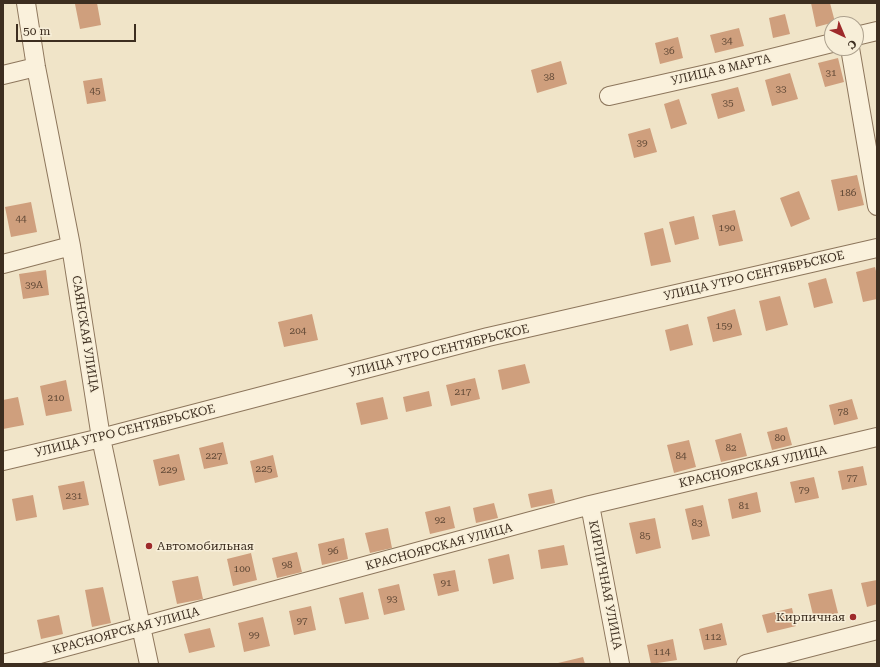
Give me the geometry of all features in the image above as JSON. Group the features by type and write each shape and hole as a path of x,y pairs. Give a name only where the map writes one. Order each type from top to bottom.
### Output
{"street":[{"name":"САЯНСКАЯ УЛИЦА","path":"26,3 36,67 71,246 101,438 149,664"},
{"path":"864,34 877,31"},
{"name":"УЛИЦА 8 МАРТА","path":"610,96 720,71 824,44"},
{"path":"851,56 877,206"},
{"path":"3,75 36,67"},
{"path":"3,264 71,246"},
{"name":"УЛИЦА УТРО СЕНТЯБРЬСКОЕ","path":"3,461 101,438 488,337 877,248"},
{"name":"КРАСНОЯРСКАЯ УЛИЦА","path":"3,664 590,506 877,437"},
{"name":"КИРПИЧНАЯ УЛИЦА","path":"590,506 620,664"},
{"path":"746,664 877,630"}],"building":[{"path":"97,3 101,25 80,29 75,4"},
{"path":"811,3 830,3 833,16 824,16 824,25 816,27"},
{"path":"785,14 790,34 773,38 769,18"},
{"path":"739,28 744,46 715,53 710,35"},
{"path":"678,37 683,58 660,64 655,43"},
{"path":"838,58 844,82 825,87 818,63"},
{"path":"561,61 567,84 537,93 531,70"},
{"path":"790,73 798,99 772,106 765,80"},
{"path":"102,78 106,101 87,104 83,81"},
{"path":"738,87 745,111 718,119 711,94"},
{"path":"679,99 687,124 671,129 664,104"},
{"path":"650,128 657,152 634,158 628,134"},
{"path":"857,175 864,205 838,211 831,180"},
{"path":"799,191 810,219 791,227 780,198"},
{"path":"31,202 37,232 11,237 5,207"},
{"path":"735,210 743,241 719,246 712,215"},
{"path":"694,216 699,239 675,245 669,222"},
{"path":"663,228 671,262 651,266 644,233"},
{"path":"875,267 877,275 877,299 863,302 856,272"},
{"path":"46,270 49,295 23,299 19,274"},
{"path":"826,278 833,303 814,308 808,283"},
{"path":"780,296 788,325 766,331 759,301"},
{"path":"735,309 742,335 713,342 707,317"},
{"path":"312,314 318,340 284,347 278,322"},
{"path":"688,324 693,345 670,351 665,330"},
{"path":"525,364 530,383 502,390 498,370"},
{"path":"475,378 480,399 451,406 446,385"},
{"path":"66,380 72,411 46,416 40,386"},
{"path":"429,391 432,406 406,412 403,397"},
{"path":"18,397 24,425 3,429 3,400"},
{"path":"383,397 388,419 361,425 356,403"},
{"path":"852,399 858,419 834,425 829,405"},
{"path":"787,427 792,445 772,450 767,432"},
{"path":"741,433 747,456 721,462 715,440"},
{"path":"689,440 696,467 674,473 667,445"},
{"path":"223,442 228,464 204,469 199,448"},
{"path":"179,454 185,480 159,486 153,460"},
{"path":"273,455 278,477 255,483 250,461"},
{"path":"863,466 867,485 842,490 838,471"},
{"path":"814,477 819,498 795,503 790,482"},
{"path":"84,481 89,505 63,510 58,486"},
{"path":"552,489 555,503 531,508 528,494"},
{"path":"757,492 761,512 732,519 728,499"},
{"path":"33,495 37,517 16,521 12,499"},
{"path":"494,503 498,518 476,523 473,508"},
{"path":"703,505 710,536 692,540 685,509"},
{"path":"450,506 455,528 430,534 425,512"},
{"path":"655,518 661,548 636,554 629,523"},
{"path":"388,528 392,548 370,553 365,533"},
{"path":"344,538 348,559 322,565 318,544"},
{"path":"564,545 568,565 541,569 538,550"},
{"path":"297,552 302,572 277,578 272,558"},
{"path":"251,553 257,580 233,586 227,559"},
{"path":"509,554 514,579 493,584 488,559"},
{"path":"455,570 459,591 438,596 433,574"},
{"path":"198,576 203,599 177,604 172,581"},
{"path":"877,580 877,604 867,607 861,583"},
{"path":"399,584 405,610 384,615 378,589"},
{"path":"103,587 111,623 92,627 85,590"},
{"path":"832,589 838,613 814,619 808,594"},
{"path":"363,592 369,619 345,624 339,598"},
{"path":"311,606 316,630 294,635 289,611"},
{"path":"792,608 796,626 767,633 762,615"},
{"path":"59,615 63,634 41,639 37,620"},
{"path":"263,617 270,646 244,652 238,623"},
{"path":"722,623 727,645 704,650 699,629"},
{"path":"210,628 215,647 189,653 184,634"},
{"path":"673,639 677,660 651,664 647,645"},
{"path":"583,657 585,664 558,664 558,663"}],"place":[{"name":"Автомобильная","path":"149,546"},
{"name":"Кирпичная","path":"853,617"}]}
